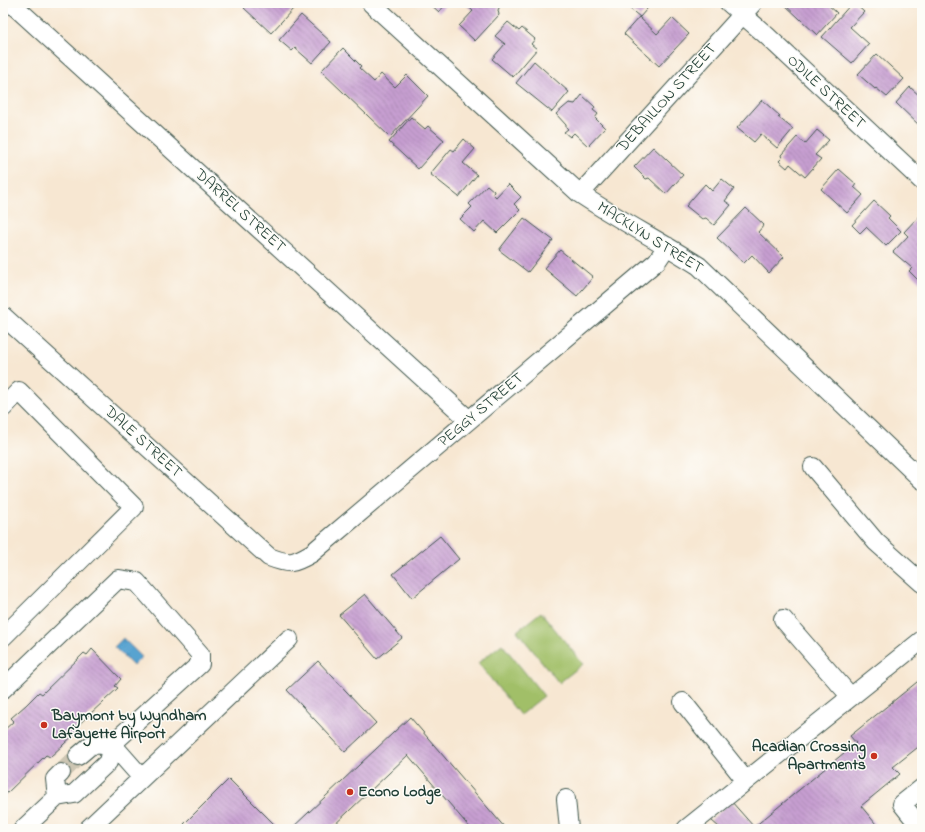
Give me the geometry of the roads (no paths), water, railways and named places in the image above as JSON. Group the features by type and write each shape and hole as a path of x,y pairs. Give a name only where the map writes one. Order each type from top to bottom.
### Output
{"street":[{"name":"DARREL STREET","path":"12,3 469,420"},
{"name":"MACKLYN STREET","path":"370,3 580,194 699,266 922,480"},
{"name":"DEBAILLON STREET","path":"580,194 741,7"},
{"name":"ODILE STREET","path":"741,7 766,36 922,181"},
{"name":"PEGGY STREET","path":"287,563 300,560 312,553 657,261 667,246"},
{"name":"DALE STREET","path":"3,316 269,557 287,563"},
{"path":"3,408 19,391 134,507 4,633"},
{"path":"812,467 876,542 922,583"},
{"path":"3,689 118,579 137,582 200,654 200,664 112,744 108,762 74,794 57,797 23,829"},
{"path":"783,619 851,697"},
{"path":"88,829 288,639"},
{"path":"686,829 922,640"},
{"path":"683,702 746,781"},
{"path":"112,744 142,778"},
{"path":"78,756 91,745 112,744"},
{"path":"57,797 55,779 61,774"},
{"path":"922,788 902,804 922,829"},
{"path":"566,799 569,829"}],"water":[{"path":"123,638 142,657 133,666 114,647"}],"tunnel":[{"path":"61,773 78,756"}],"place":[{"name":"Baymont by Wyndham Lafayette Airport","path":"44,725"},
{"name":"Acadian Crossing Apartments","path":"874,756"},
{"name":"Econo Lodge","path":"350,792"}]}
